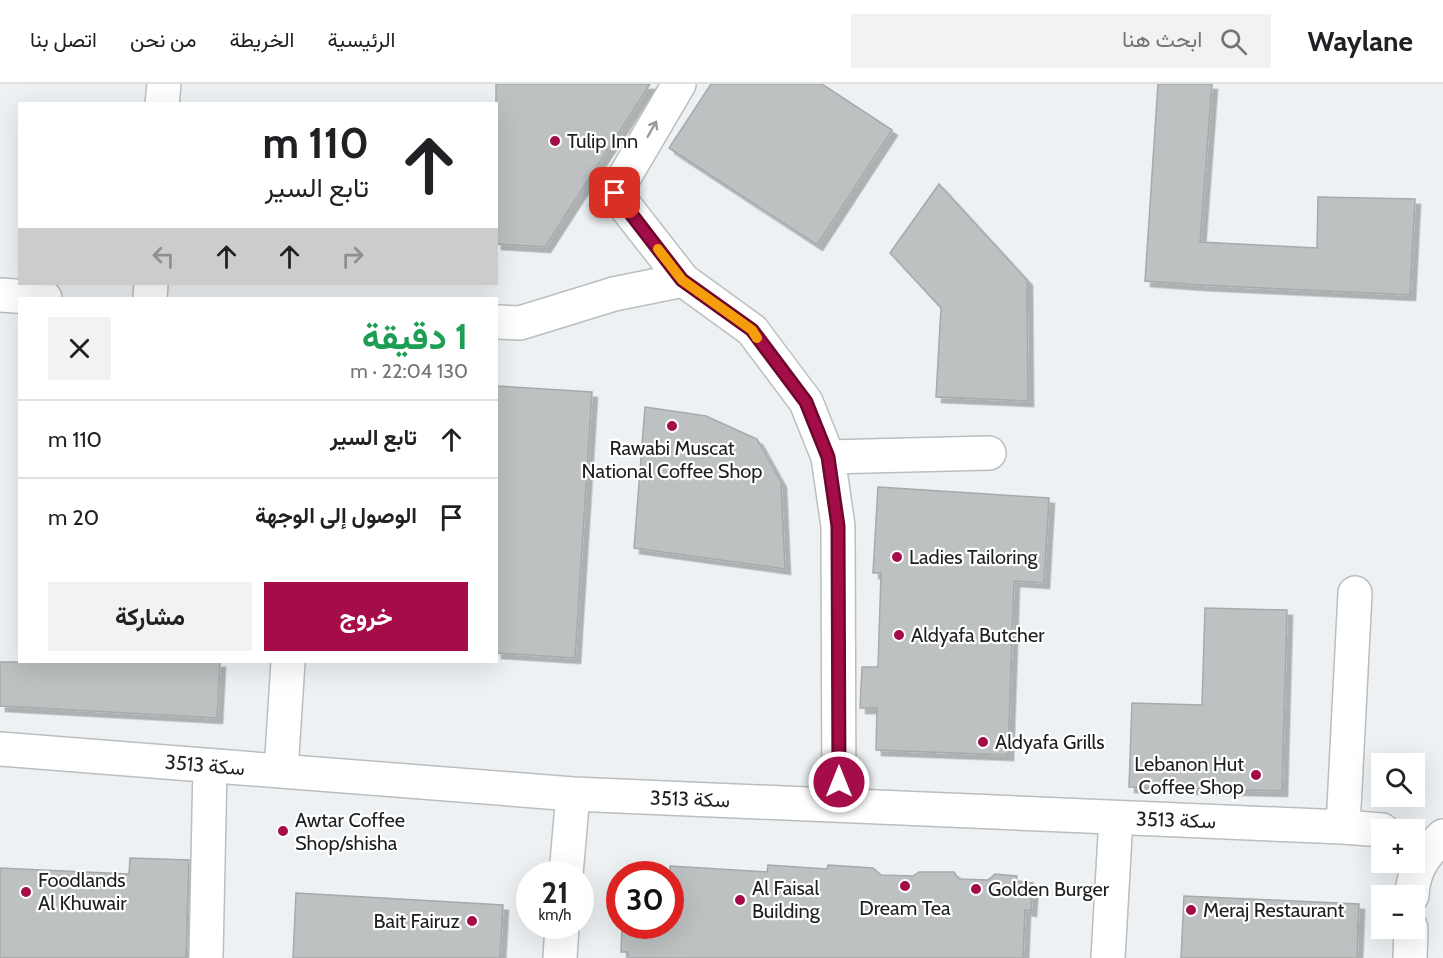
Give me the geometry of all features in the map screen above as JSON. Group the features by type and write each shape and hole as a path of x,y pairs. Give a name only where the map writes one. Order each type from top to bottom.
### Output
{"street":[{"path":"162,102 164,84"},
{"path":"679,84 615,193 682,280 752,330 806,402 828,457 838,526 839,805"},
{"path":"498,322 520,323 614,294 682,280"},
{"path":"0,295 30,297"},
{"path":"828,457 989,453"},
{"path":"1355,593 1369,832"},
{"path":"281,771 288,663"},
{"name":"سكة 3513","path":"0,749 573,794 1116,818 1369,832"},
{"path":"206,958 210,766"},
{"path":"567,861 573,794"},
{"path":"1108,958 1116,818"},
{"path":"1425,834 1443,836"},
{"path":"1408,880 1424,856 1443,836"},
{"path":"560,958 561,939"},
{"path":"1410,958 1411,939"}],"building":[{"name":"Tulip Inn","path":"496,84 650,84 545,247 498,244 498,102 496,102"},
{"path":"711,84 822,84 892,130 817,245 669,148"},
{"path":"1158,84 1212,84 1200,242 1317,248 1318,197 1415,199 1410,295 1145,281"},
{"path":"939,184 1027,280 1028,401 936,397 941,308 890,253"},
{"path":"498,386 592,392 575,658 498,653"},
{"path":"645,407 706,416 757,439 781,482 785,569 634,548"},
{"path":"878,487 1049,498 1044,583 1014,581 1008,755 876,750 877,708 860,708 862,667 878,667 881,573 873,573"},
{"path":"1205,608 1287,610 1282,791 1129,787 1132,703 1202,705"},
{"path":"0,662 220,663 217,718 0,706"},
{"path":"130,858 189,860 186,958 0,958 0,868 129,874"},
{"path":"768,865 827,869 828,865 873,868 881,875 913,876 919,872 954,872 959,879 988,880 995,874 1017,876 1016,882 1033,883 1031,911 1025,910 1023,958 628,958 628,952 621,952 622,939 684,939 684,867 767,872"},
{"path":"296,893 503,905 500,958 293,958"},
{"path":"1184,896 1359,904 1357,958 1181,958"}],"slow traffic":[{"path":"658,249 682,280 752,330 757,338"}],"place":[{"name":"Tulip Inn","path":"555,141"},
{"name":"Rawabi Muscat National Coffee Shop","path":"672,426"},
{"name":"Ladies Tailoring","path":"897,557"},
{"name":"Aldyafa Butcher","path":"899,635"},
{"name":"Aldyafa Grills","path":"983,742"},
{"name":"Lebanon Hut Coffee Shop","path":"1256,775"},
{"name":"Awtar Coffee Shop/shisha","path":"283,831"},
{"name":"Dream Tea","path":"905,886"},
{"name":"Golden Burger","path":"976,889"},
{"name":"Foodlands Al Khuwair","path":"26,892"},
{"name":"Al Faisal Building","path":"740,900"},
{"name":"Meraj Restaurant","path":"1191,910"},
{"name":"Bait Fairuz","path":"472,921"}],"route":[{"path":"615,193 682,280 752,330 806,402 828,457 838,526 839,782"}]}
